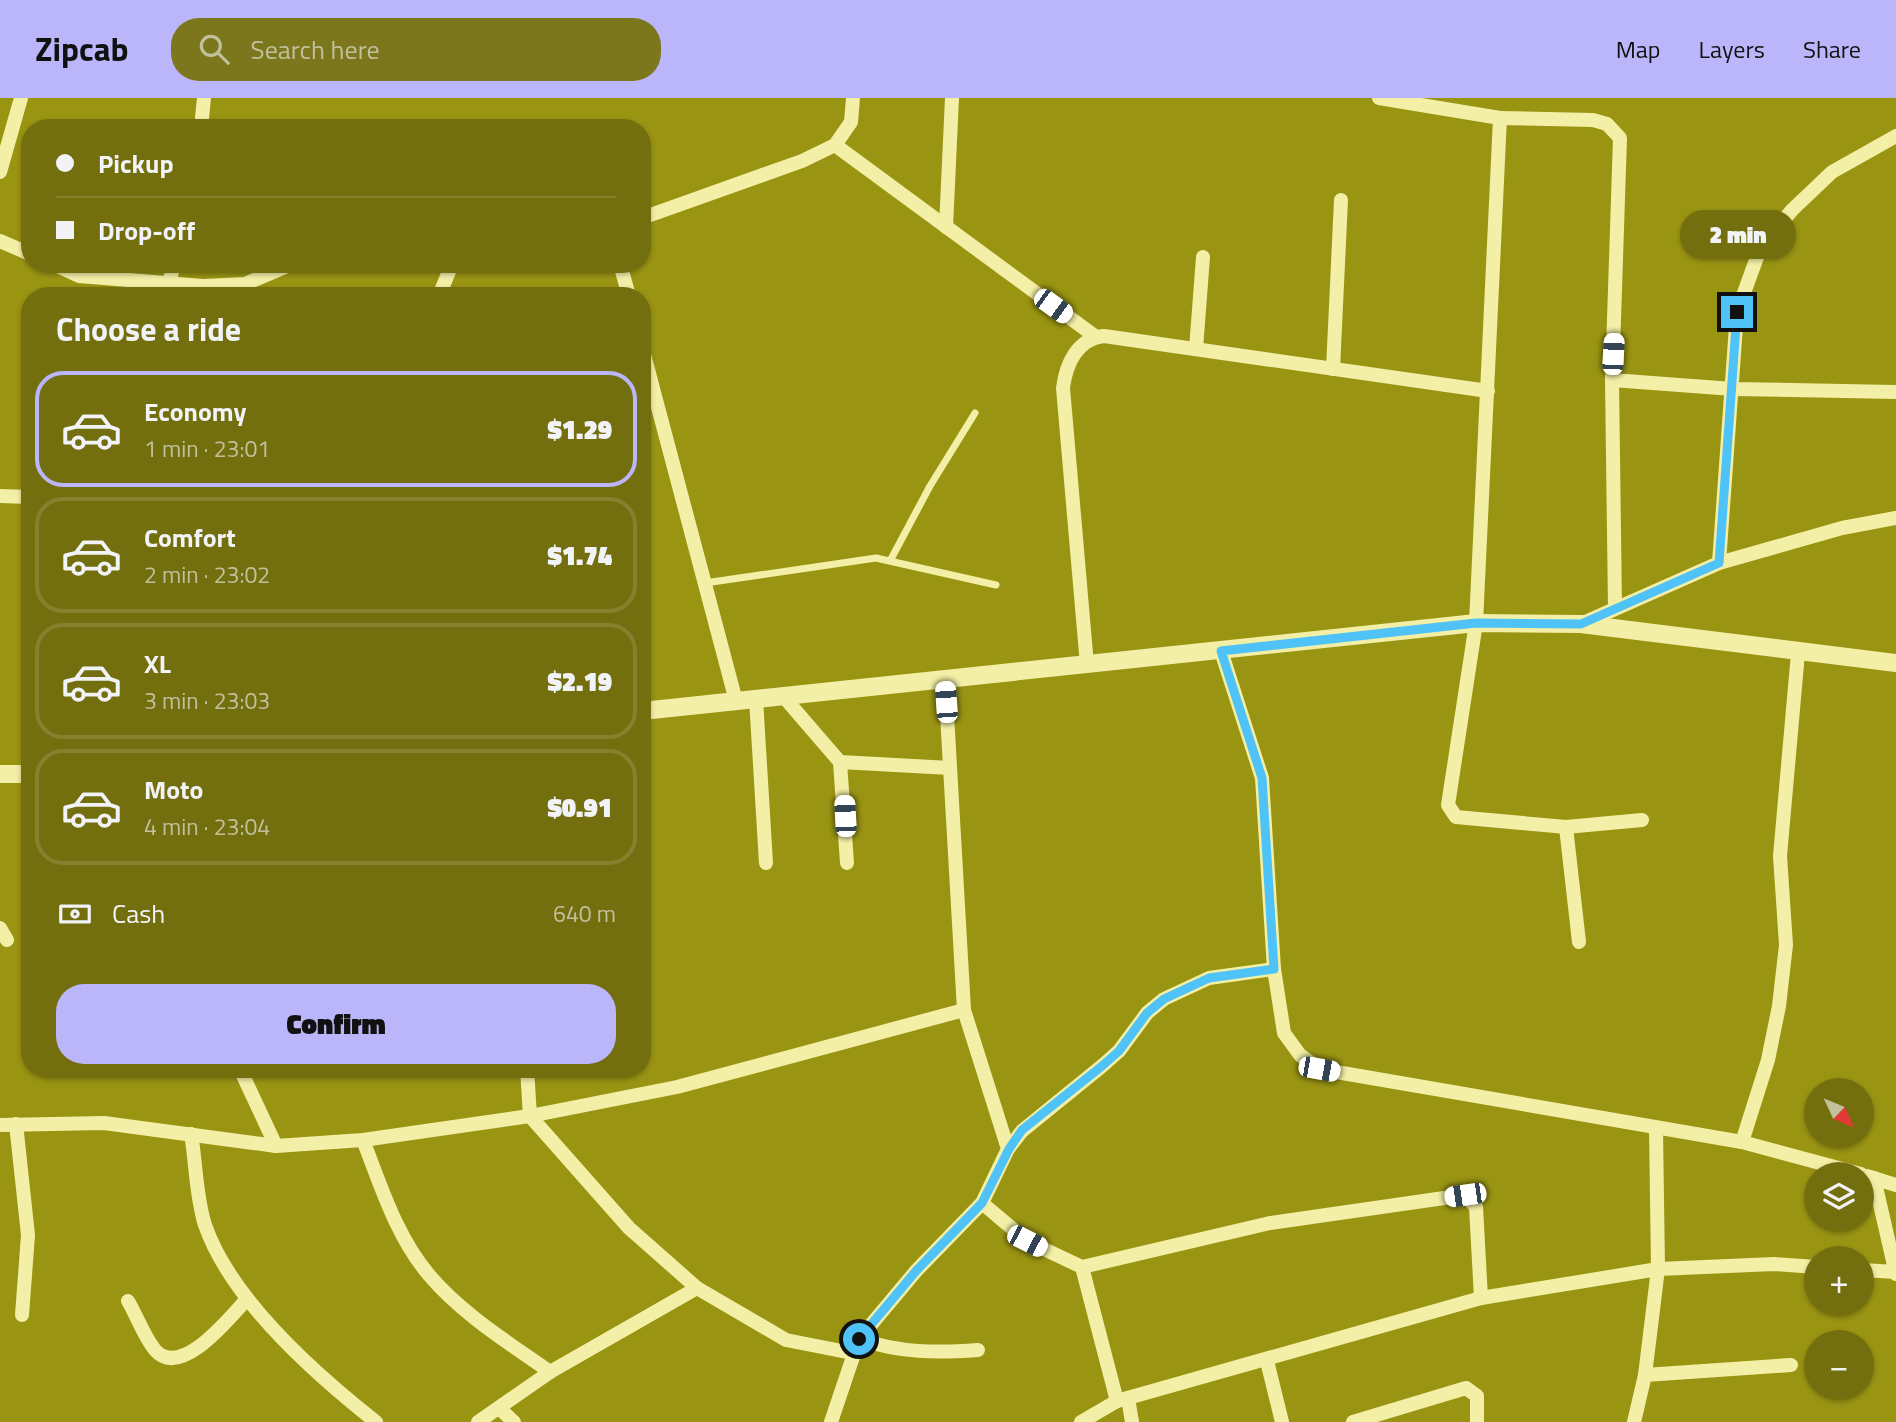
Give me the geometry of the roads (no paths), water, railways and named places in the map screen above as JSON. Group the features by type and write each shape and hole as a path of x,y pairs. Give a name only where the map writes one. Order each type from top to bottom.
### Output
{"street":[{"path":"0,172 21,98"},
{"path":"202,119 204,98"},
{"path":"651,215 802,161 835,145 851,122 853,98"},
{"path":"946,227 952,98"},
{"path":"1379,98 1500,118 1593,120 1607,124 1620,138 1612,380 1615,608"},
{"path":"1472,113 1473,98"},
{"path":"1500,118 1476,623 1448,805 1450,812 1456,817 1566,827 1643,820"},
{"path":"1719,563 1737,312 1760,249 1791,210 1832,172 1896,136"},
{"path":"835,145 1096,337 1488,391"},
{"path":"1333,369 1341,200"},
{"path":"0,242 21,250"},
{"path":"1196,349 1203,257"},
{"path":"72,273 79,276 169,283 245,284 271,273"},
{"path":"169,283 172,273"},
{"path":"1087,665 1063,387 1070,360 1086,343 1096,337"},
{"path":"1612,380 1733,389 1896,392"},
{"path":"651,400 705,583 736,701"},
{"path":"0,496 21,497"},
{"path":"1581,624 1719,563 1842,528 1896,518"},
{"path":"651,710 1476,623 1581,624 1797,653 1896,663"},
{"path":"1221,651 1262,778 1274,969 1284,1034 1300,1055 1319,1069 1742,1142 1817,1162"},
{"path":"1742,1142 1768,1060 1779,1006 1786,945 1780,856 1797,653"},
{"path":"944,680 964,1010 1009,1149"},
{"path":"783,696 840,762 847,863"},
{"path":"756,699 766,863"},
{"path":"840,762 950,768"},
{"path":"0,774 21,774"},
{"path":"1566,827 1579,942"},
{"path":"831,1422 852,1353 859,1339 916,1271 982,1203 1009,1149 1022,1130 1119,1051 1147,1013 1164,999 1209,978 1274,969"},
{"path":"0,1125 104,1123 276,1146 363,1140 530,1116 677,1087 964,1010"},
{"path":"244,1078 276,1146"},
{"path":"528,1078 530,1116 629,1228 697,1288 786,1340 852,1353"},
{"path":"16,1124 28,1235 22,1315"},
{"path":"1634,1422 1645,1375 1658,1269 1656,1129"},
{"path":"191,1134 205,1223 223,1264 247,1299 331,1386 376,1422"},
{"path":"363,1140 394,1220 429,1275 477,1320 551,1372"},
{"path":"1874,1178 1896,1185"},
{"path":"982,1203 1027,1241 1082,1267 1270,1223 1465,1195 1476,1207 1481,1298"},
{"path":"1874,1201 1896,1273 1874,1271"},
{"path":"1081,1422 1123,1400 1481,1298 1658,1269 1774,1264 1804,1266"},
{"path":"1082,1267 1132,1422"},
{"path":"478,1422 551,1372 697,1288"},
{"path":"128,1301 156,1352 170,1358 194,1352 247,1299"},
{"path":"859,1339 890,1349 932,1354 978,1350"},
{"path":"1267,1361 1282,1422"},
{"path":"1645,1375 1791,1365"},
{"path":"1353,1422 1466,1388 1477,1396 1477,1422"},
{"path":"499,1408 514,1422"}],"lane":[{"path":"890,561 930,486 975,413"},
{"path":"705,583 876,558 996,585"}]}
